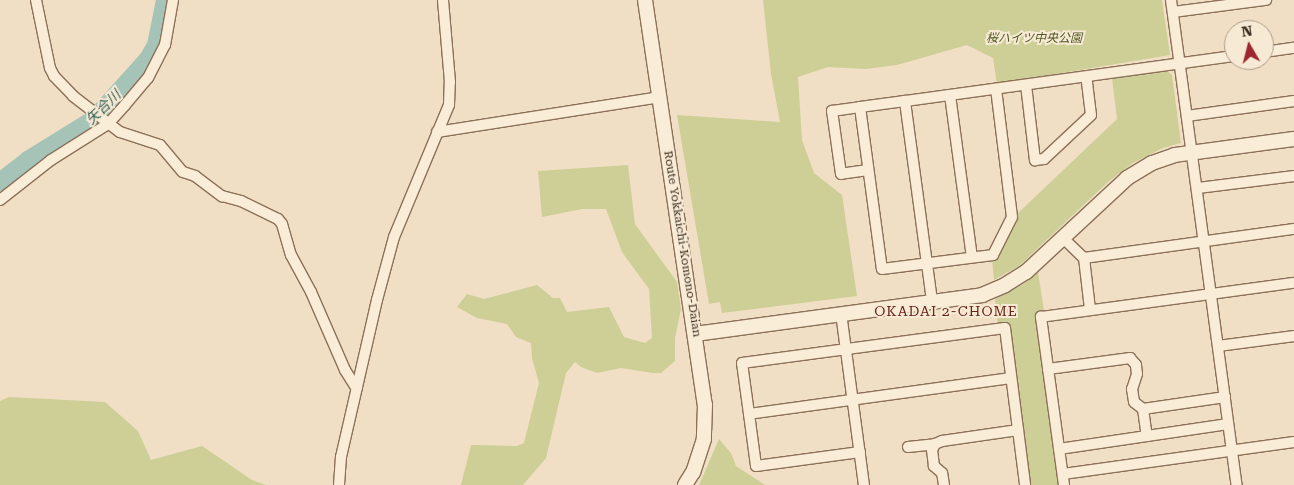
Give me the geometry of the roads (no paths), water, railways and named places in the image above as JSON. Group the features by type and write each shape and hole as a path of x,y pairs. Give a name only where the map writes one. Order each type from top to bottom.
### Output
{"street":[{"path":"36,0 50,68 54,76 81,102 120,132 160,145 183,172 195,176 222,196 241,201 278,219 282,224 291,255 311,292 345,370 357,389"},
{"path":"0,200 50,160 106,123 148,78 165,45 173,0"},
{"path":"339,485 341,457 394,237 449,105 450,82 443,0"},
{"name":"Route Yokkaichi-Komono-Daian","path":"644,0 705,405 704,439 693,472 685,485"},
{"path":"1171,0 1198,188 1236,485"},
{"path":"1173,12 1266,0"},
{"path":"1274,51 1294,48"},
{"path":"868,170 841,174 832,111 1224,57"},
{"path":"1026,85 1035,160 1044,159 1091,115 1086,76"},
{"path":"860,107 882,269 993,255 1012,217 996,89"},
{"path":"950,95 972,257"},
{"path":"438,132 660,97"},
{"path":"905,101 932,301"},
{"path":"1187,116 1294,101"},
{"path":"695,334 982,294 999,288 1026,272 1105,197 1140,170 1167,157 1294,138"},
{"path":"1198,188 1294,176"},
{"path":"1084,258 1294,229"},
{"path":"1062,237 1084,258 1090,309"},
{"path":"1294,283 1041,317 1063,480 1294,442"},
{"path":"841,313 864,485"},
{"path":"860,452 756,466 742,363 1005,328 1025,485"},
{"path":"1218,346 1294,336"},
{"path":"1048,369 1130,358 1136,365 1138,374 1132,389 1134,402 1144,409 1225,398"},
{"path":"749,414 1011,378"},
{"path":"1144,409 1147,436"},
{"path":"1059,449 1228,424"},
{"path":"908,447 1018,430"},
{"path":"935,444 932,450 934,466 942,473 944,485"}],"waterway":[{"name":"矢合川","path":"0,182 28,160 94,119 148,59 156,45 165,0"}],"district":[{"name":"OKADAI 2-CHOME","path":"946,311"}],"park label":[{"name":"桜ハイツ中央公園","path":"1034,39"}]}
